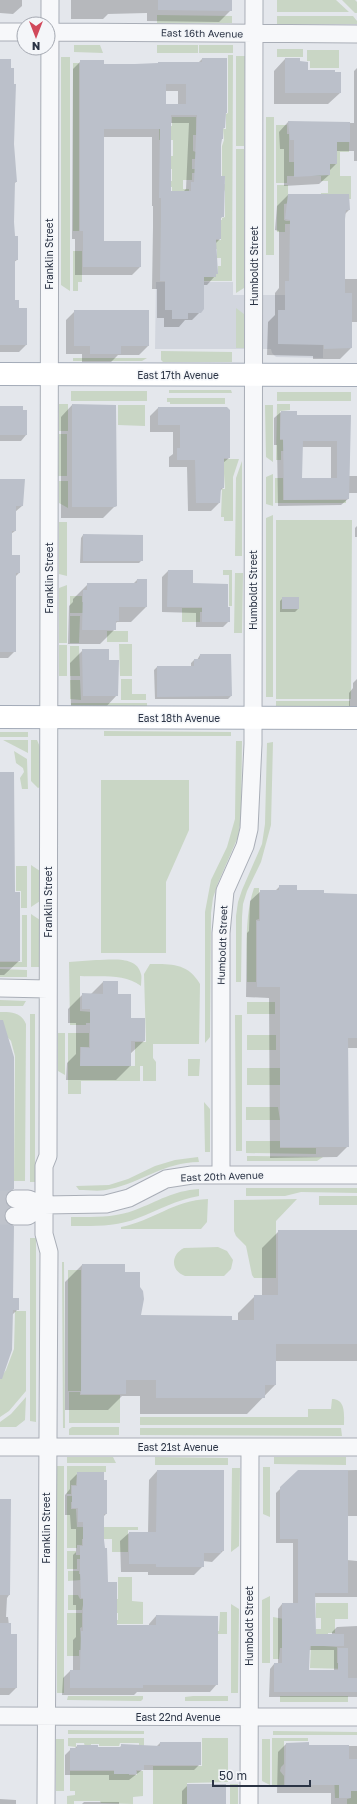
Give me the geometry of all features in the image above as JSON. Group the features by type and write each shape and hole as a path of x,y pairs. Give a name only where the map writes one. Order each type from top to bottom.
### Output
{"main road":[{"name":"East 17th Avenue","path":"0,374 357,375"},
{"name":"East 18th Avenue","path":"0,717 357,718"}],"street":[{"name":"Franklin Street","path":"50,0 50,16"},
{"name":"Humboldt Street","path":"221,1174 221,933 225,892 245,846 249,829 253,718 254,0"},
{"path":"0,32 16,32"},
{"name":"East 16th Avenue","path":"56,32 357,34"},
{"name":"Franklin Street","path":"46,1804 46,1447 48,1419 49,1252 44,1234 49,1205 44,1166 48,1156 49,56"},
{"path":"0,988 48,989"},
{"name":"East 20th Avenue","path":"49,1205 118,1202 166,1179 192,1175 357,1175"},
{"path":"15,1199 28,1199 49,1205"},
{"path":"14,1216 28,1216 49,1205"},
{"name":"East 21st Avenue","path":"0,1447 357,1447"},
{"name":"Humboldt Street","path":"249,1804 250,1447"},
{"name":"East 22nd Avenue","path":"0,1716 357,1717"}],"shaded area":[{"path":"156,282 233,282 233,295 323,295 323,358 276,357 272,353 271,349 155,349"}],"green space":[{"path":"277,0 336,0 349,12 277,12"},
{"path":"342,0 355,0 357,2 357,13 355,13"},
{"path":"157,15 232,16 232,23 157,23"},
{"path":"277,16 353,16 357,21 357,24 277,24"},
{"path":"74,45 100,45 103,53 74,52"},
{"path":"157,45 198,45 198,53 157,53"},
{"path":"199,45 233,45 233,53 199,53"},
{"path":"277,49 303,49 303,57 277,57"},
{"path":"307,50 339,50 339,68 310,68 310,61 307,61"},
{"path":"228,55 233,55 232,281 197,281 197,277 216,277 216,274 218,274 218,266 221,266 221,258 217,258 217,249 194,249 200,240 221,240 221,232 217,232 213,220 222,220 222,218 225,217 225,192 222,184 225,184 225,176 222,176 222,146 224,140 223,129 226,129 226,114 228,113"},
{"path":"236,56 245,56 244,146 236,146"},
{"path":"61,57 70,57 70,291 61,285"},
{"path":"73,63 79,63 79,231 73,231"},
{"path":"172,117 196,117 196,135 193,135 193,151 196,152 196,159 192,159 192,169 220,169 220,173 192,173 192,180 183,180 183,189 189,189 189,203 172,199 172,187 160,187 160,181 172,181 172,169 160,168 160,156 173,156 173,140 159,140 159,127 172,126"},
{"path":"266,117 274,117 274,255 266,255"},
{"path":"276,125 287,125 287,134 289,134 289,162 325,162 336,142 349,142 349,152 340,152 340,176 351,176 351,199 338,199 321,207 321,193 328,193 328,181 321,181 321,176 287,176 287,183 276,183"},
{"path":"236,149 244,149 244,288 236,293"},
{"path":"277,185 288,185 288,200 291,203 284,204 284,220 316,221 316,224 285,224 285,232 277,232"},
{"path":"73,251 82,251 82,282 78,282 78,291 73,291"},
{"path":"236,308 244,314 244,348 236,348"},
{"path":"161,351 232,352 232,362 163,362 161,360"},
{"path":"73,358 147,358 142,361 73,361"},
{"path":"169,390 231,390 232,393 169,393"},
{"path":"71,391 147,391 147,401 71,401"},
{"path":"277,392 351,392 351,401 277,401"},
{"path":"167,398 225,398 225,404 170,404 170,402 167,402"},
{"path":"59,404 68,404 68,431 59,431"},
{"path":"277,404 290,404 290,410 280,411 280,440 283,440 284,451 281,451 281,460 276,460"},
{"path":"118,405 145,405 145,426 118,425"},
{"path":"265,405 273,405 273,462 266,457"},
{"path":"59,434 67,434 67,476 58,476"},
{"path":"223,459 239,459 233,477 233,521 224,521 224,517 221,517 222,489 225,489"},
{"path":"242,461 242,556 235,556 236,478"},
{"path":"273,474 273,506 266,504 266,477"},
{"path":"275,478 283,478 283,500 346,500 346,503 275,503"},
{"path":"59,481 68,481 68,508 59,503"},
{"path":"273,515 273,697 266,697 266,518"},
{"path":"276,520 352,520 351,699 276,699"},
{"path":"59,522 67,522 67,576 59,574"},
{"path":"223,570 232,570 232,606 229,606 229,575 223,575"},
{"path":"235,573 243,573 242,633 234,633"},
{"path":"67,585 67,643 59,643 59,588"},
{"path":"70,596 82,596 82,602 85,602 85,613 70,613"},
{"path":"182,608 205,608 205,612 200,612 200,622 182,622"},
{"path":"70,616 80,616 79,643 70,643"},
{"path":"107,631 128,631 128,642 107,642"},
{"path":"119,644 132,644 132,676 120,676"},
{"path":"59,645 67,645 67,676 59,676"},
{"path":"70,646 79,646 80,676 70,676"},
{"path":"121,679 132,679 132,694 146,694 146,700 121,700"},
{"path":"70,680 80,680 81,700 70,699"},
{"path":"276,701 350,701 350,708 276,708"},
{"path":"71,703 147,703 147,708 71,708"},
{"path":"104,731 231,732 231,736 104,736"},
{"path":"0,732 28,732 28,737 0,737"},
{"path":"3,740 28,740 28,753"},
{"path":"31,740 37,740 40,747 40,787 38,788 31,781"},
{"path":"236,741 242,741 241,819 238,837 213,898 211,913 210,1037 205,1043 205,912 211,880 227,847 235,819"},
{"path":"273,742 271,825 261,862 247,891 243,904 241,982 236,982 236,916 238,902 262,844 265,824 267,743"},
{"path":"14,751 27,759 28,789 22,789 20,778 24,772 23,768 16,763"},
{"path":"101,780 189,780 189,830 166,882 166,953 101,953"},
{"path":"31,865 40,871 40,901 31,907"},
{"path":"16,866 27,866 27,908 21,908 21,891 16,891"},
{"path":"254,888 259,888 259,919 256,920 256,982 247,982 247,923"},
{"path":"31,914 40,920 40,967 31,967"},
{"path":"22,915 27,915 27,967 0,967 0,962 22,962"},
{"path":"115,959 129,961 138,968 141,974 141,986 120,977 80,976 80,1011 92,1012 92,1023 86,1023 86,1025 70,1025 69,962"},
{"path":"150,964 165,964 184,968 195,977 200,984 199,1044 153,1044 153,1058 156,1062 156,1081 143,1081 143,1066 135,1066 135,1042 146,1042 144,974"},
{"path":"0,969 27,970 27,977 0,977"},
{"path":"0,1000 26,1001 23,1006 0,1006"},
{"path":"247,1002 275,1002 275,1014 247,1014"},
{"path":"0,1012 18,1015 26,1024 25,1181 14,1181 15,1056 11,1041 0,1029"},
{"path":"30,1014 35,1014 35,1182 30,1182"},
{"path":"235,1015 242,1015 242,1151 236,1151"},
{"path":"58,1033 65,1033 65,1075 58,1071"},
{"path":"68,1033 89,1033 89,1047 80,1047 80,1066 140,1066 140,1081 81,1081 81,1094 68,1094"},
{"path":"247,1035 276,1035 276,1050 247,1050"},
{"path":"188,1059 200,1059 199,1076 188,1076"},
{"path":"247,1068 280,1068 280,1085 247,1085"},
{"path":"204,1102 210,1109 210,1152 205,1152"},
{"path":"246,1107 278,1107 280,1120 246,1120"},
{"path":"246,1141 280,1141 280,1148 316,1148 316,1154 246,1153"},
{"path":"247,1156 323,1157 317,1161 247,1161"},
{"path":"198,1157 199,1162 175,1165 121,1186 106,1190 79,1190 76,1186 109,1185 128,1179 155,1166 175,1160"},
{"path":"246,1188 357,1188 357,1193 301,1192 285,1196 246,1196"},
{"path":"199,1189 199,1196 175,1203 130,1221 105,1225 71,1226 71,1217 103,1216 127,1213 173,1194"},
{"path":"319,1196 357,1196 357,1205 319,1205"},
{"path":"208,1199 207,1222 201,1229 121,1229 121,1227 133,1224 185,1203"},
{"path":"297,1199 276,1221 276,1278 254,1278 252,1275 246,1246 236,1236 234,1231 234,1200"},
{"path":"30,1238 36,1238 36,1422 30,1421"},
{"path":"218,1247 227,1251 233,1260 231,1269 224,1276 185,1276 180,1274 175,1267 174,1259 179,1251 184,1248"},
{"path":"62,1262 64,1262 65,1428 63,1428"},
{"path":"68,1270 81,1270 81,1391 68,1391"},
{"path":"15,1311 26,1311 26,1391 9,1411 0,1417 0,1379 6,1370 14,1349"},
{"path":"69,1392 80,1392 80,1395 120,1395 120,1423 69,1423"},
{"path":"26,1397 25,1420 16,1427 0,1427 0,1422 11,1414"},
{"path":"332,1399 337,1400 342,1405 344,1412 344,1425 140,1425 140,1417 308,1417 308,1409 331,1409"},
{"path":"72,1427 119,1427 119,1435 69,1435 69,1429"},
{"path":"140,1428 341,1428 342,1436 140,1435"},
{"path":"67,1457 113,1457 116,1463 67,1463"},
{"path":"155,1457 228,1458 228,1465 155,1465"},
{"path":"274,1457 346,1457 346,1465 274,1464"},
{"path":"57,1466 64,1466 64,1693 57,1693"},
{"path":"67,1466 106,1466 106,1472 77,1472 76,1485 71,1485 71,1494 67,1494"},
{"path":"263,1467 270,1467 270,1517 263,1514"},
{"path":"232,1468 240,1468 239,1546 231,1552"},
{"path":"67,1496 76,1496 76,1502 71,1502 71,1509 76,1509 77,1527 138,1527 138,1530 128,1530 128,1552 112,1552 112,1539 82,1539 82,1545 77,1545 77,1548 67,1548"},
{"path":"67,1551 76,1551 76,1555 81,1555 81,1559 77,1559 77,1569 67,1569"},
{"path":"68,1571 79,1571 79,1574 108,1575 94,1579 68,1581"},
{"path":"118,1577 132,1577 132,1601 143,1602 143,1624 117,1624 117,1638 107,1620 118,1620 118,1613 115,1613 115,1599 118,1599"},
{"path":"68,1595 78,1595 80,1599 113,1599 91,1605 83,1605 82,1610 68,1610"},
{"path":"270,1596 270,1663 262,1663 262,1600"},
{"path":"316,1603 348,1603 348,1619 335,1619 335,1633 328,1633 328,1642 316,1642 316,1629 321,1629 321,1618 316,1618"},
{"path":"231,1604 239,1609 238,1693 231,1693"},
{"path":"220,1612 227,1612 227,1634 169,1634 178,1631 219,1631"},
{"path":"67,1613 82,1613 82,1627 80,1628 82,1650 79,1650 79,1656 67,1656"},
{"path":"273,1617 284,1619 284,1627 282,1627 283,1648 280,1648 279,1659 273,1659"},
{"path":"311,1645 337,1647 337,1663 348,1663 348,1669 310,1668"},
{"path":"68,1696 143,1696 143,1699 141,1701 67,1700"},
{"path":"228,1696 228,1701 185,1701 185,1697"},
{"path":"280,1696 348,1696 348,1702 280,1702"},
{"path":"68,1730 144,1731 144,1734 68,1734"},
{"path":"273,1731 357,1732 357,1735 273,1735"},
{"path":"68,1738 144,1738 144,1747 139,1747 139,1743 120,1743 119,1746 99,1746 99,1744 91,1744 91,1747 85,1747 84,1743 76,1743 76,1747 68,1746"},
{"path":"202,1738 228,1738 228,1782 187,1783 187,1804 153,1804 153,1766 202,1766"},
{"path":"272,1738 308,1738 308,1741 284,1741 284,1764 280,1771 284,1776 284,1785 272,1785"},
{"path":"56,1739 64,1739 64,1791 56,1791"},
{"path":"262,1739 270,1739 270,1785 262,1781"},
{"path":"70,1771 129,1771 129,1775 137,1775 137,1771 143,1771 143,1796 133,1797 133,1804 101,1803 100,1801 74,1801 74,1804 67,1804 67,1796 75,1795 75,1791 70,1791"},
{"path":"334,1774 357,1776 357,1804 347,1804 347,1799 351,1798 351,1783 339,1783 339,1798 335,1798"},
{"path":"230,1784 238,1784 238,1804 230,1804"}],"building":[{"path":"158,0 232,0 232,11 158,10"},
{"path":"202,58 227,58 227,113 221,145 221,176 225,176 224,217 221,217 221,239 216,239 218,274 216,274 216,277 204,277 204,309 201,313 188,313 188,319 172,319 172,310 165,310 165,281 160,281 160,129 104,129 104,241 141,241 141,267 83,267 83,231 80,231 80,60 104,60 104,64 202,62","holes":["166,84 186,84 186,104 166,104","171,115 197,115 194,182 191,182 191,191 171,191"]},
{"path":"285,58 300,58 300,61 308,62 308,70 335,70 335,72 341,72 341,93 285,93"},
{"path":"0,59 11,59 11,68 14,68 14,84 16,84 14,144 17,182 15,182 14,222 15,236 18,236 18,260 15,260 15,300 19,300 19,308 27,308 27,345 0,345"},
{"path":"288,121 350,122 350,142 337,142 337,164 330,164 330,175 294,177 294,140 290,140"},
{"path":"288,194 349,194 350,210 346,210 345,219 345,293 352,293 352,348 324,349 324,345 278,344 278,310 285,310 285,281 289,281 290,220 285,219"},
{"path":"74,310 149,310 149,346 121,346 121,354 90,354 90,346 74,346"},
{"path":"72,404 116,405 117,506 115,507 72,507"},
{"path":"0,406 23,406 23,410 27,410 27,435 0,435"},
{"path":"158,407 227,407 230,410 230,458 224,458 224,488 221,488 220,503 196,503 195,460 177,460 177,448 180,448 180,425 158,425"},
{"path":"281,411 297,411 297,415 351,415 349,499 284,500 283,439 280,439","holes":["303,441 337,441 337,478 302,478"]},
{"path":"0,479 25,479 23,506 16,506 16,531 12,531 12,555 20,555 20,573 16,573 16,652 0,652"},
{"path":"83,534 143,535 143,561 83,561"},
{"path":"168,570 193,570 193,583 228,584 228,607 230,607 230,622 202,622 202,607 167,607"},
{"path":"137,579 147,579 147,607 119,607 119,621 116,621 116,630 82,630 83,590 87,590 87,583 137,583"},
{"path":"282,597 299,597 299,609 282,609"},
{"path":"82,649 109,649 109,660 119,660 118,696 83,696"},
{"path":"200,654 231,654 232,696 157,697 157,666 194,666 194,659 200,659"},
{"path":"0,772 14,772 15,892 20,892 20,961 0,961"},
{"path":"279,885 297,885 297,890 324,890 324,893 357,894 357,1038 348,1038 349,1147 280,1147 280,987 257,987 257,921 260,921 260,890 279,890"},
{"path":"103,981 118,981 118,994 131,994 131,1018 145,1018 145,1041 131,1041 131,1066 80,1066 81,1047 90,1048 90,1009 82,1009 82,993 103,994"},
{"path":"0,1020 3,1020 14,1057 14,1189 6,1194 5,1199 9,1207 4,1216 6,1221 14,1226 13,1298 19,1298 19,1310 13,1310 12,1350 2,1379 0,1379"},
{"path":"278,1230 357,1230 357,1344 276,1344 276,1385 265,1385 265,1398 156,1398 156,1380 126,1380 126,1394 81,1394 82,1264 125,1264 125,1272 140,1272 140,1287 143,1291 144,1299 141,1315 232,1316 232,1320 254,1320 254,1295 278,1295"},
{"path":"157,1470 224,1470 224,1551 221,1551 221,1553 204,1553 204,1567 156,1567 156,1564 129,1564 129,1532 156,1532"},
{"path":"298,1470 348,1470 348,1593 315,1593 316,1634 344,1634 344,1646 310,1646 309,1670 338,1670 338,1648 348,1648 348,1678 357,1678 357,1692 274,1692 274,1663 282,1663 282,1603 298,1603 298,1539 280,1539 280,1487"},
{"path":"77,1472 104,1472 104,1480 107,1480 107,1514 104,1514 104,1540 105,1548 107,1548 108,1582 117,1582 117,1625 156,1625 156,1615 218,1616 218,1685 143,1685 143,1688 70,1688 70,1670 80,1670 81,1631 83,1631 80,1546 83,1546 83,1522 78,1522 78,1508 72,1508 72,1486 77,1486"},
{"path":"0,1499 11,1499 10,1595 0,1595"},
{"path":"0,1623 11,1623 11,1634 17,1634 17,1688 0,1688"},
{"path":"160,1742 201,1742 201,1765 144,1765 144,1770 136,1770 136,1774 114,1774 114,1770 70,1770 70,1748 77,1748 77,1745 98,1745 98,1747 121,1747 121,1744 160,1746"},
{"path":"309,1742 309,1745 349,1745 349,1759 357,1759 357,1791 351,1791 351,1798 339,1798 339,1785 285,1785 286,1743"},
{"path":"187,1784 226,1784 226,1804 187,1804"}],"tunnel":[{"path":"0,1199 15,1199"},
{"path":"0,1216 14,1216"}]}
